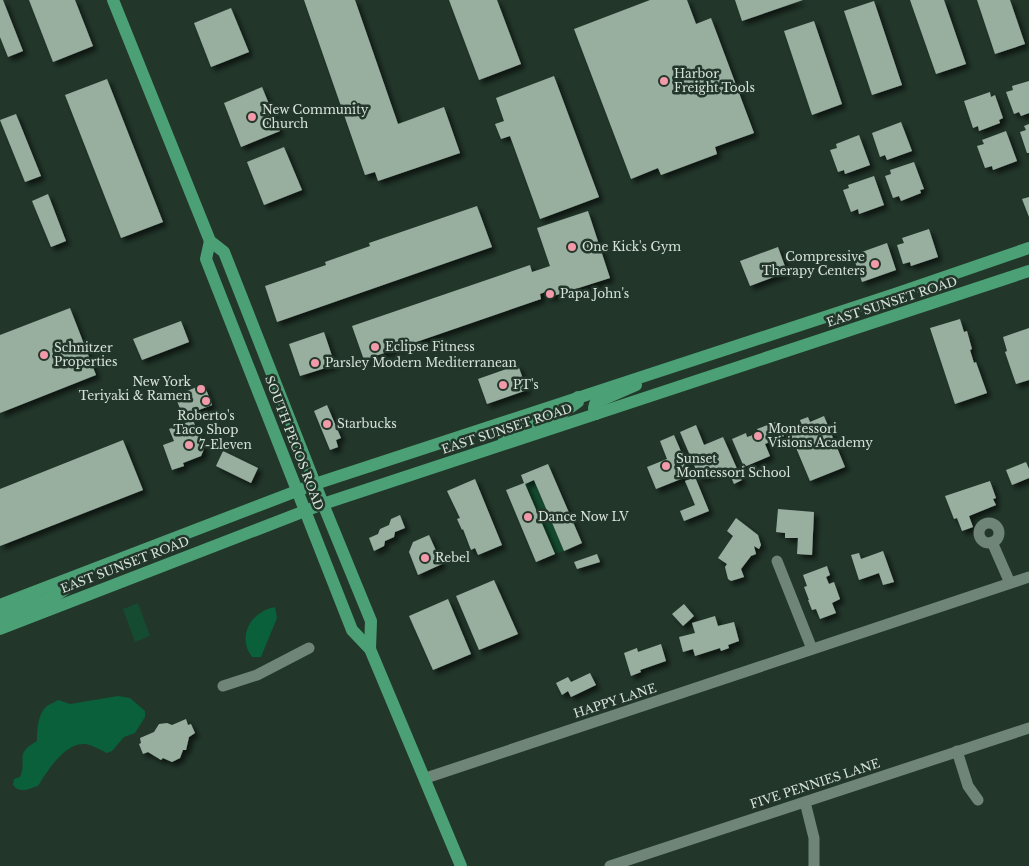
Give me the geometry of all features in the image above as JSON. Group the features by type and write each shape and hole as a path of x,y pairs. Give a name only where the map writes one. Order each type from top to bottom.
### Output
{"main road":[{"name":"SOUTH PECOS ROAD","path":"113,0 210,241 224,252 371,621 370,649"},
{"name":"SOUTH PECOS ROAD","path":"210,241 206,259 352,630 370,649 426,778 461,866"},
{"name":"EAST SUNSET ROAD","path":"0,605 315,484 853,308 1029,248"},
{"name":"EAST SUNSET ROAD","path":"0,629 323,504 1029,271"},
{"path":"853,308 860,327"},
{"path":"837,313 844,332"},
{"path":"596,414 595,404 604,398 642,382 649,378 651,373"},
{"path":"502,445 505,439 514,432 560,415 578,402 578,397"},
{"path":"0,617 55,596 91,571"}],"street":[{"path":"992,542 1010,583"},
{"path":"777,561 812,649"},
{"name":"HAPPY LANE","path":"426,778 1029,577"},
{"path":"223,686 257,675 309,648"},
{"name":"FIVE PENNIES LANE","path":"610,866 1029,728"},
{"path":"957,752 968,786 978,800"},
{"path":"805,802 814,838 814,866"}],"shaded area":[{"path":"534,480 564,551 555,554 525,484"},
{"path":"138,603 150,636 135,642 123,609"},
{"path":"275,607 277,618 261,657 252,657 247,649 246,641 246,633 249,626 259,614"},
{"path":"118,696 130,698 145,711 145,717 135,733 124,737 112,751 107,753 90,745 77,745 70,748 57,759 38,786 21,790 13,785 14,779 20,777 23,765 22,757 25,750 37,741 40,717 47,706 58,700 70,704"}],"building":[{"path":"0,0 3,0 23,51 8,57 0,37"},
{"path":"29,0 75,0 93,46 53,62"},
{"path":"304,0 355,0 398,124 444,107 460,153 378,181 375,172 365,175"},
{"path":"449,0 497,0 521,64 479,80"},
{"name":"Harbor Freight Tools","path":"650,0 687,0 696,24 711,18 754,133 715,147 717,154 661,175 658,168 631,179 574,29"},
{"path":"735,0 803,0 742,21"},
{"path":"910,0 944,0 966,64 936,74"},
{"path":"977,0 1010,0 1025,44 995,54"},
{"path":"874,1 902,85 872,95 844,11"},
{"path":"231,8 249,52 211,67 194,23"},
{"path":"814,21 842,104 812,115 784,31"},
{"path":"554,76 599,197 540,219 510,136 501,139 495,124 504,121 496,98"},
{"path":"107,79 163,222 121,238 65,95"},
{"path":"1029,81 1029,113 1021,116 1019,112 1014,114 1006,92 1013,90 1012,86"},
{"name":"New Community Church","path":"262,87 280,131 241,147 224,103"},
{"path":"990,92 991,97 995,95 1003,118 999,120 1000,123 979,131 978,126 973,128 964,101"},
{"path":"16,114 41,176 25,182 0,120"},
{"path":"901,122 912,151 887,160 885,155 880,157 872,133"},
{"path":"1029,124 1029,153 1027,153 1020,132 1026,130 1024,126"},
{"path":"1006,131 1017,161 993,170 992,166 985,168 977,146 984,144 982,140"},
{"path":"859,135 870,165 845,174 844,170 838,172 830,150 837,148 836,144"},
{"path":"284,147 302,190 264,205 247,162"},
{"path":"914,162 924,189 920,190 921,193 901,201 899,196 893,198 885,176 891,174 890,170"},
{"path":"874,176 884,205 859,214 858,209 851,212 843,190 849,188 848,185"},
{"path":"48,194 66,241 51,247 32,201"},
{"path":"1029,197 1029,217 1022,199"},
{"path":"477,206 492,247 277,322 265,286 326,265 325,262 370,246 369,243"},
{"path":"588,211 610,278 547,298 545,292 540,294 541,299 364,360 352,326 530,265 532,272 550,266 537,228"},
{"path":"929,229 938,257 911,266 910,262 903,264 897,245 904,243 902,238"},
{"name":"Compressive Therapy Centers","path":"887,243 896,270 862,282 854,259 860,257 859,253"},
{"path":"778,247 787,272 750,286 740,261"},
{"name":"Schnitzer Properties","path":"70,308 96,375 0,413 0,335"},
{"path":"960,319 964,332 967,331 974,363 976,362 987,393 955,404 930,328"},
{"path":"181,321 189,342 142,360 133,339"},
{"path":"1029,328 1029,380 1016,384 1005,352 1007,351 1003,337"},
{"path":"324,332 335,365 300,376 289,344"},
{"name":"PT's","path":"518,365 527,390 487,404 478,379"},
{"path":"204,384 212,405 183,416 175,396"},
{"name":"Starbucks","path":"327,405 341,438 336,440 338,447 330,450 314,411"},
{"path":"824,416 845,467 810,481 789,431 802,426 800,420 808,417 810,422"},
{"name":"7-Eleven","path":"193,420 204,449 201,456 183,463 184,466 172,470 163,445 174,441 169,429"},
{"path":"778,421 784,436 765,444 770,456 744,467 732,439 746,433 747,437 759,433 757,429"},
{"path":"696,425 704,445 723,437 742,480 734,484 727,468 700,479 680,432"},
{"path":"674,435 691,475 656,489 647,467 667,459 660,441"},
{"path":"123,440 143,490 0,546 0,489"},
{"path":"223,451 258,468 251,483 216,466"},
{"path":"1026,462 1029,469 1029,478 1012,485 1006,470"},
{"name":"Dance Now LV","path":"548,464 582,543 564,551 534,480 525,484 555,554 536,562 506,490 524,483 521,475"},
{"path":"695,477 709,511 684,521 680,511 695,505 685,481"},
{"path":"475,479 502,545 478,555 475,548 471,550 457,519 460,518 447,491"},
{"path":"990,481 996,498 993,499 996,505 969,516 973,527 962,531 957,518 954,519 945,496"},
{"path":"778,509 814,512 812,555 797,554 798,538 785,538 785,533 776,532"},
{"path":"400,515 405,528 395,532 394,537 385,541 384,546 374,551 369,538 378,534 380,529 389,525 391,519"},
{"path":"736,518 758,535 761,545 759,549 754,546 756,554 751,556 741,569 744,577 731,581 728,579 725,567 727,564 718,558 733,536 727,531"},
{"name":"Rebel","path":"429,535 442,564 418,575 409,552 413,542"},
{"path":"883,551 894,582 883,585 879,573 859,580 851,555 859,553 861,559"},
{"path":"597,554 600,562 577,569 574,562"},
{"path":"827,566 830,575 826,577 829,584 834,582 840,599 832,603 836,613 820,619 816,609 812,610 808,600 804,587 807,586 803,575"},
{"path":"494,580 518,634 479,650 456,596"},
{"path":"448,599 471,654 433,670 409,616"},
{"path":"684,604 694,616 683,626 672,614"},
{"path":"715,616 718,626 734,622 739,641 728,645 729,648 721,651 720,648 695,656 693,649 683,652 679,637 695,633 692,623"},
{"path":"661,644 666,661 640,670 641,672 631,676 624,653 637,648 638,652"},
{"path":"590,673 596,685 571,697 568,691 562,695 556,683 568,677 571,682"},
{"path":"186,719 188,725 191,724 195,733 189,737 186,750 183,750 180,758 172,762 163,758 161,760 148,752 143,754 139,744 141,743 140,738 154,732 159,724 167,723 172,725"}],"place":[{"name":"Harbor Freight Tools","path":"664,81"},
{"name":"New Community Church","path":"252,117"},
{"name":"One Kick's Gym","path":"572,247"},
{"name":"Compressive Therapy Centers","path":"875,264"},
{"name":"Papa John's","path":"550,294"},
{"name":"Eclipse Fitness","path":"375,347"},
{"name":"Schnitzer Properties","path":"44,355"},
{"name":"Parsley Modern Mediterranean","path":"315,363"},
{"name":"PT's","path":"503,385"},
{"name":"New York Teriyaki & Ramen","path":"201,389"},
{"name":"Roberto's Taco Shop","path":"206,401"},
{"name":"Starbucks","path":"327,424"},
{"name":"Montessori Visions Academy","path":"758,436"},
{"name":"7-Eleven","path":"189,445"},
{"name":"Sunset Montessori School","path":"666,466"},
{"name":"Dance Now LV","path":"528,517"},
{"name":"Rebel","path":"425,558"}]}
